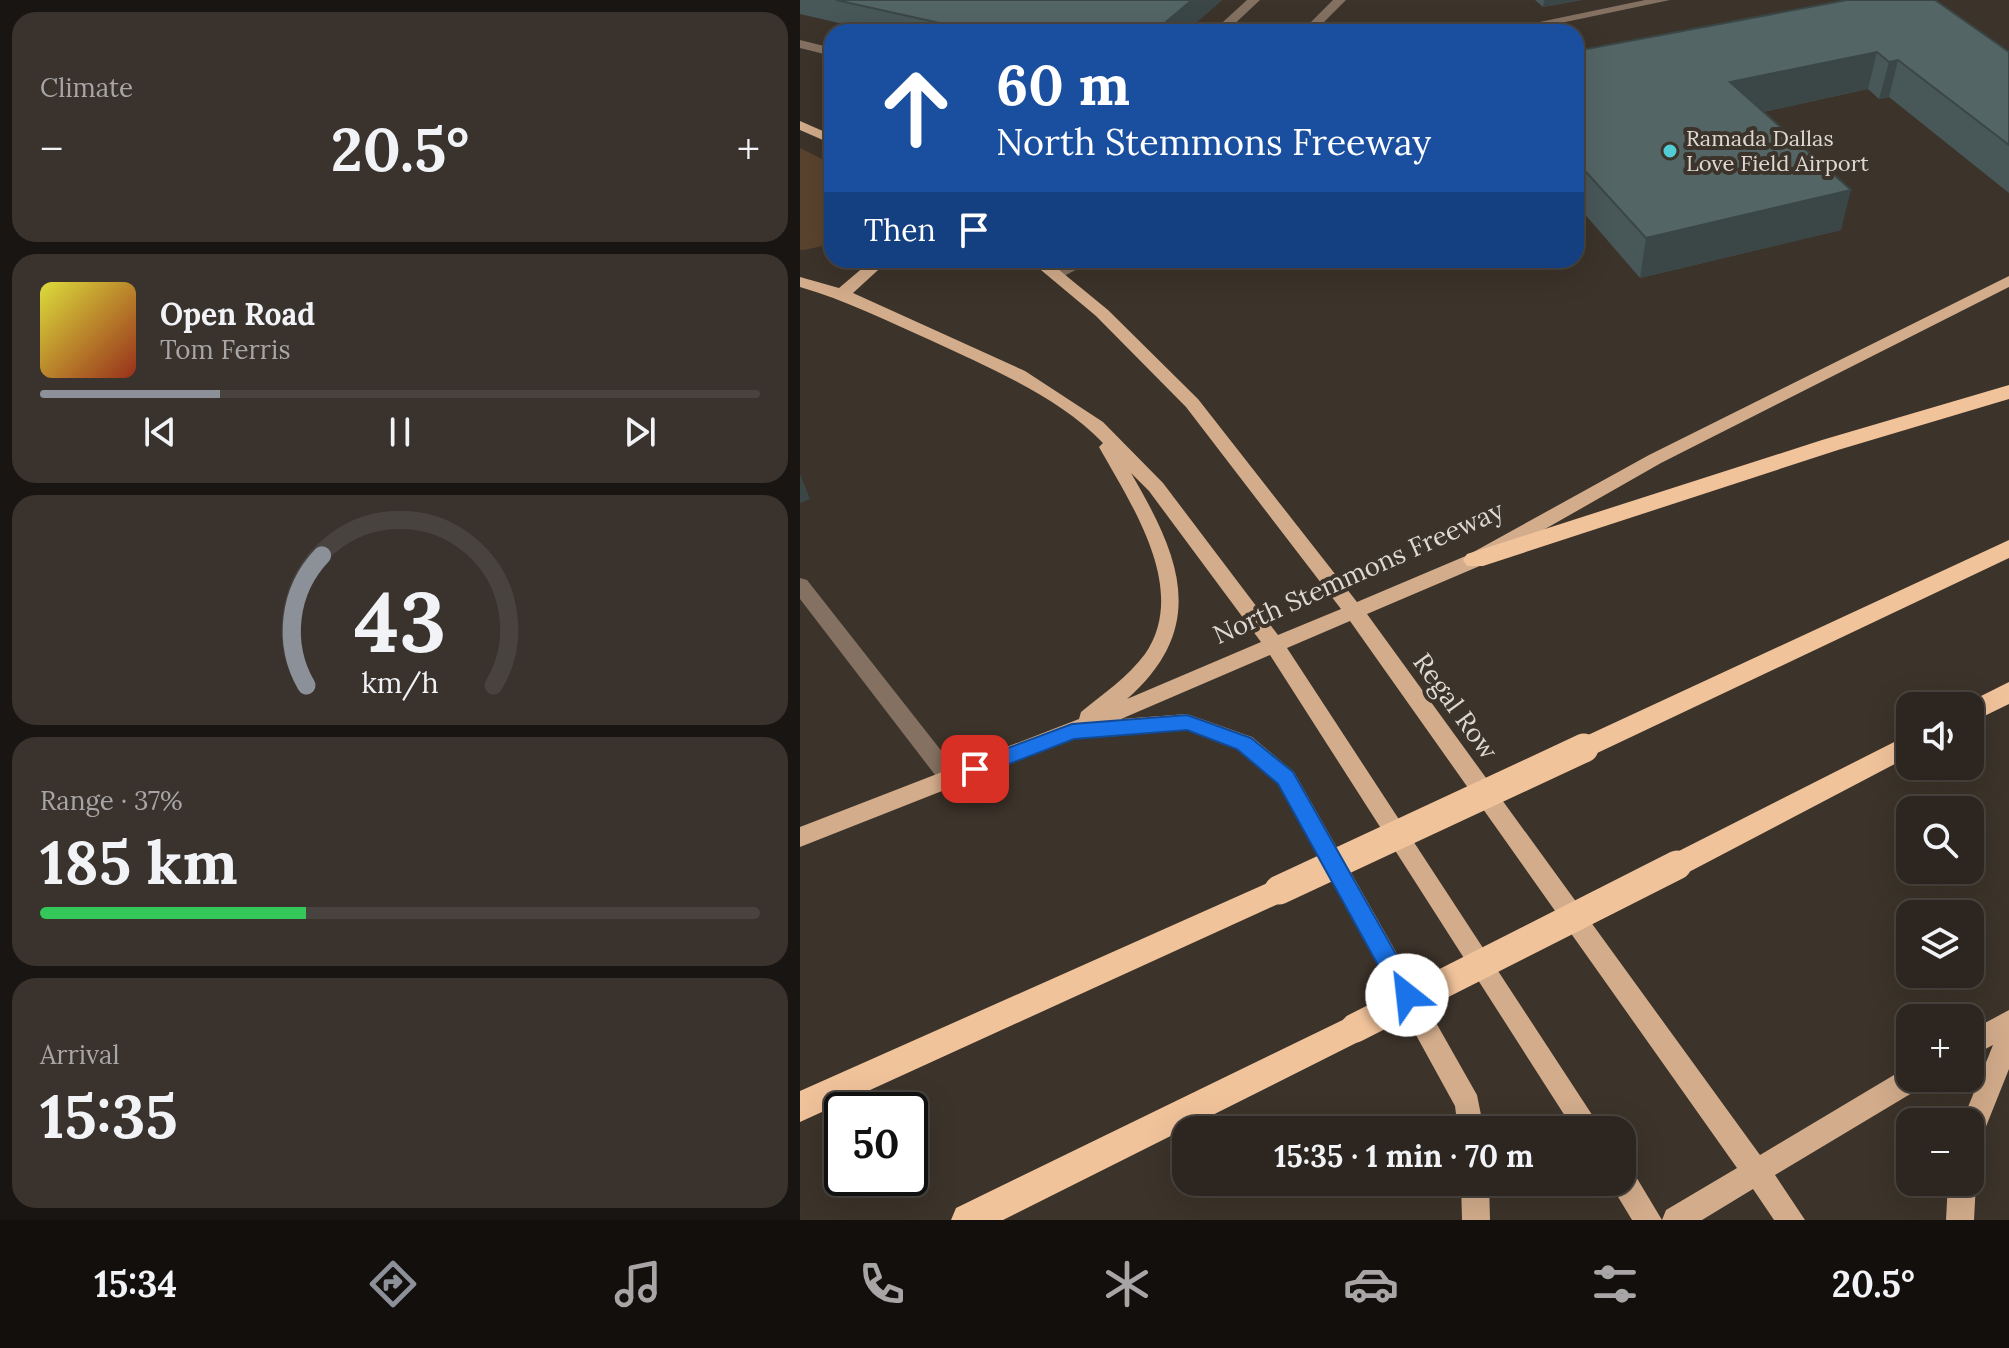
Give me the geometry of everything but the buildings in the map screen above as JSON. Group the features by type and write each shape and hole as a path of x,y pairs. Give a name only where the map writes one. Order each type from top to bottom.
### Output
{"highway":[{"path":"1475,560 1830,445 2009,392"},
{"path":"800,1107 1279,890 2009,548"},
{"path":"1984,705 2009,692"},
{"path":"968,1220 1355,1028 1896,751"}],"main road":[{"path":"800,125 824,136"},
{"path":"842,294 872,268"},
{"name":"Regal Row","path":"1047,268 1102,313 1192,403 1316,559 1791,1220"},
{"name":"North Stemmons Freeway","path":"800,837 1072,731 1475,560 1655,459 2009,281"},
{"path":"800,282 842,294 1019,375 1097,426 1156,487 1275,646 1580,1116"},
{"path":"1072,731 1131,682 1159,649 1168,617 1168,580 1159,539 1097,426"},
{"path":"1072,731 1187,722 1244,743 1286,778 1468,1104 1469,1116"},
{"path":"1984,1037 2009,1022"},
{"path":"1981,1108 2009,1037"},
{"path":"1676,1220 1896,1088"},
{"path":"1475,1196 1476,1220"},
{"path":"1632,1196 1648,1220"},
{"path":"1960,1220 1961,1196"}],"lane":[{"path":"1227,24 1254,0"},
{"path":"1315,24 1340,0"},
{"path":"1540,24 1664,0"},
{"path":"800,44 824,50"},
{"path":"800,585 950,778"}],"shaded area":[{"path":"800,148 824,160 824,246 800,250"}],"place":[{"name":"Ramada Dallas Love Field Airport","path":"1670,151"}],"route":[{"path":"975,769 1072,731 1187,722 1244,743 1286,778 1407,995"}]}
